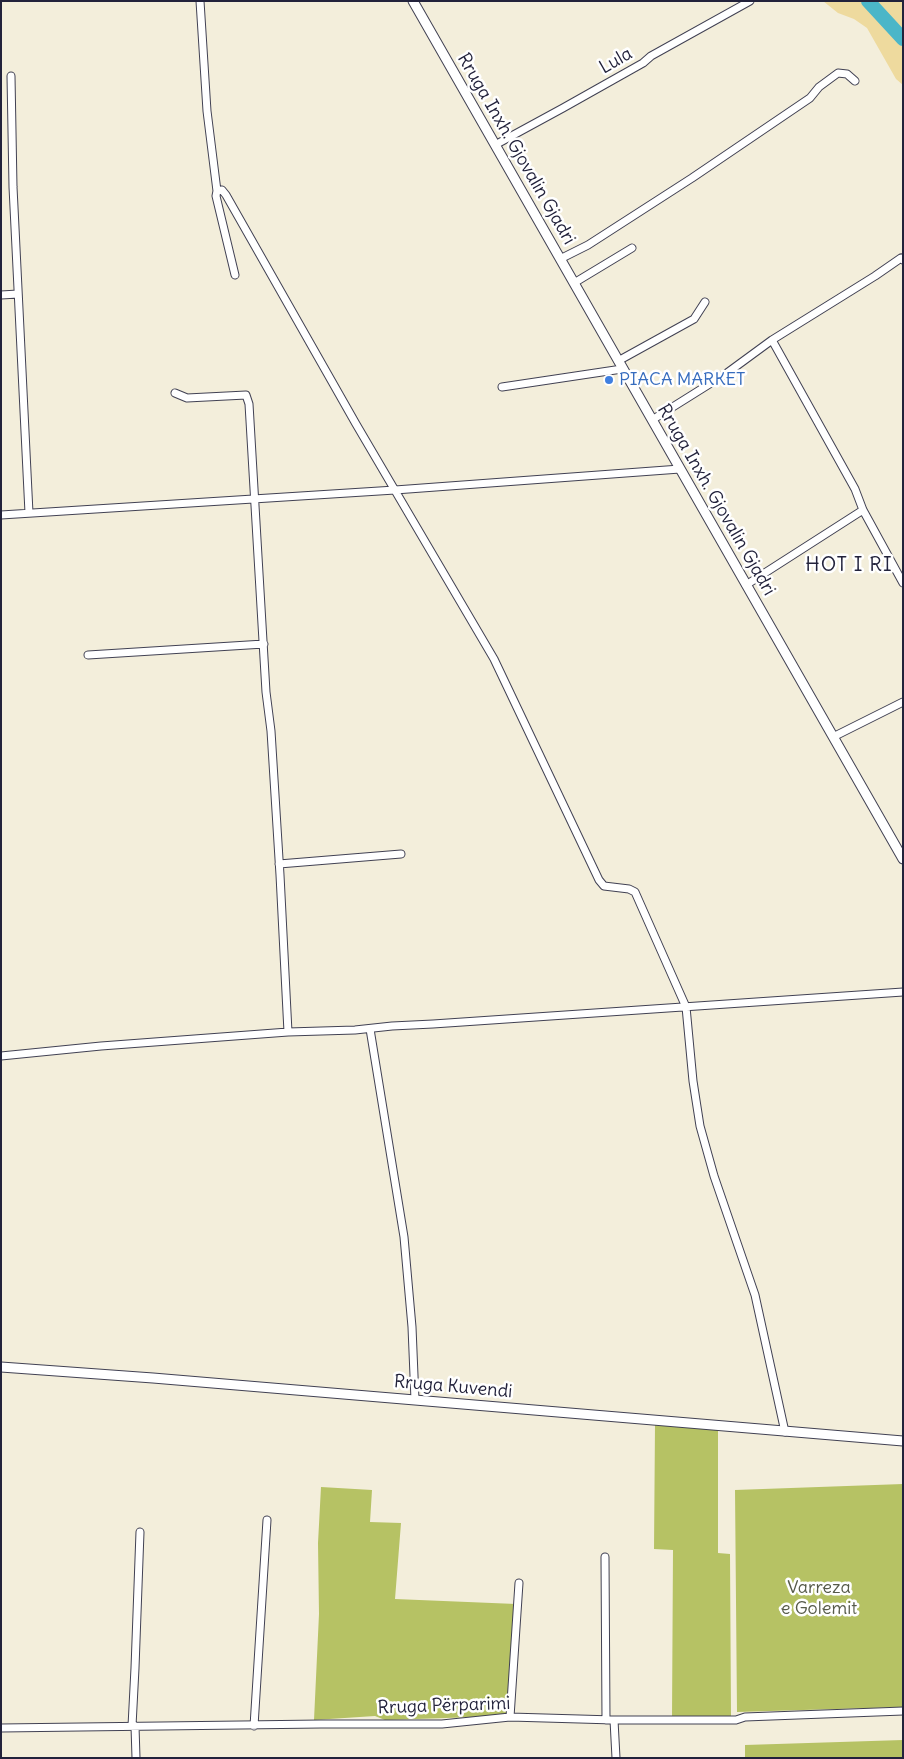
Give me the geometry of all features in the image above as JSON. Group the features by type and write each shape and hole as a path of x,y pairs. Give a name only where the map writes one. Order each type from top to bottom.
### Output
{"main road":[{"name":"Rruga Inxh. Gjovalin Gjadri","path":"413,1 902,856"},
{"name":"Rruga Kuvendi","path":"1,1367 162,1378 903,1441"}],"street":[{"path":"200,1 207,110 217,191 216,196 235,275"},
{"name":"Lula","path":"495,145 564,108 643,63 651,56 750,1"},
{"path":"560,259 588,245 692,178 810,98 818,87 838,73 847,74 855,81"},
{"path":"11,76 18,294 29,514"},
{"path":"217,191 222,190 226,195 356,424 494,658 599,880 604,886 628,889 635,892 686,1007 693,1082 700,1126 714,1176 755,1294 785,1432"},
{"path":"574,283 632,248"},
{"path":"652,420 726,373 772,340 901,258 903,260"},
{"path":"1,295 18,294"},
{"path":"618,360 694,319 705,302"},
{"path":"772,340 855,489 863,510 903,582"},
{"path":"502,387 622,369"},
{"path":"176,393 187,398 246,395 250,419 288,1032"},
{"path":"1,515 255,500 680,469"},
{"path":"746,584 863,510"},
{"path":"88,655 264,644"},
{"path":"833,737 903,702"},
{"path":"279,864 400,854"},
{"path":"1,1056 101,1046 288,1032 370,1029 903,992"},
{"path":"370,1029 404,1236 411,1317 415,1400"},
{"path":"254,1726 267,1520"},
{"path":"136,1758 134,1726 140,1532"},
{"path":"605,1556 610,1720 616,1758"},
{"path":"510,1717 519,1583"},
{"name":"Rruga Përparimi","path":"1,1728 442,1724 510,1717 610,1720 736,1720 745,1717 903,1711"}],"green space":[{"path":"655,1425 718,1430 718,1553 730,1554 731,1716 672,1717 673,1550 654,1549"},
{"name":"Varreza e Golemit","path":"903,1484 903,1707 737,1712 735,1490"},
{"path":"321,1487 372,1490 370,1522 401,1523 395,1599 516,1604 508,1712 506,1716 385,1720 375,1716 314,1720 319,1614 318,1543"},
{"path":"903,1740 903,1758 745,1758 745,1745"}],"sand":[{"path":"823,1 903,1 903,85 896,79 867,28 854,19 838,13"}],"waterway":[{"path":"868,1 903,39"}],"place":[{"name":"PIACA MARKET","path":"609,380"}],"district":[{"name":"HOT I RI","path":"849,565"}]}
